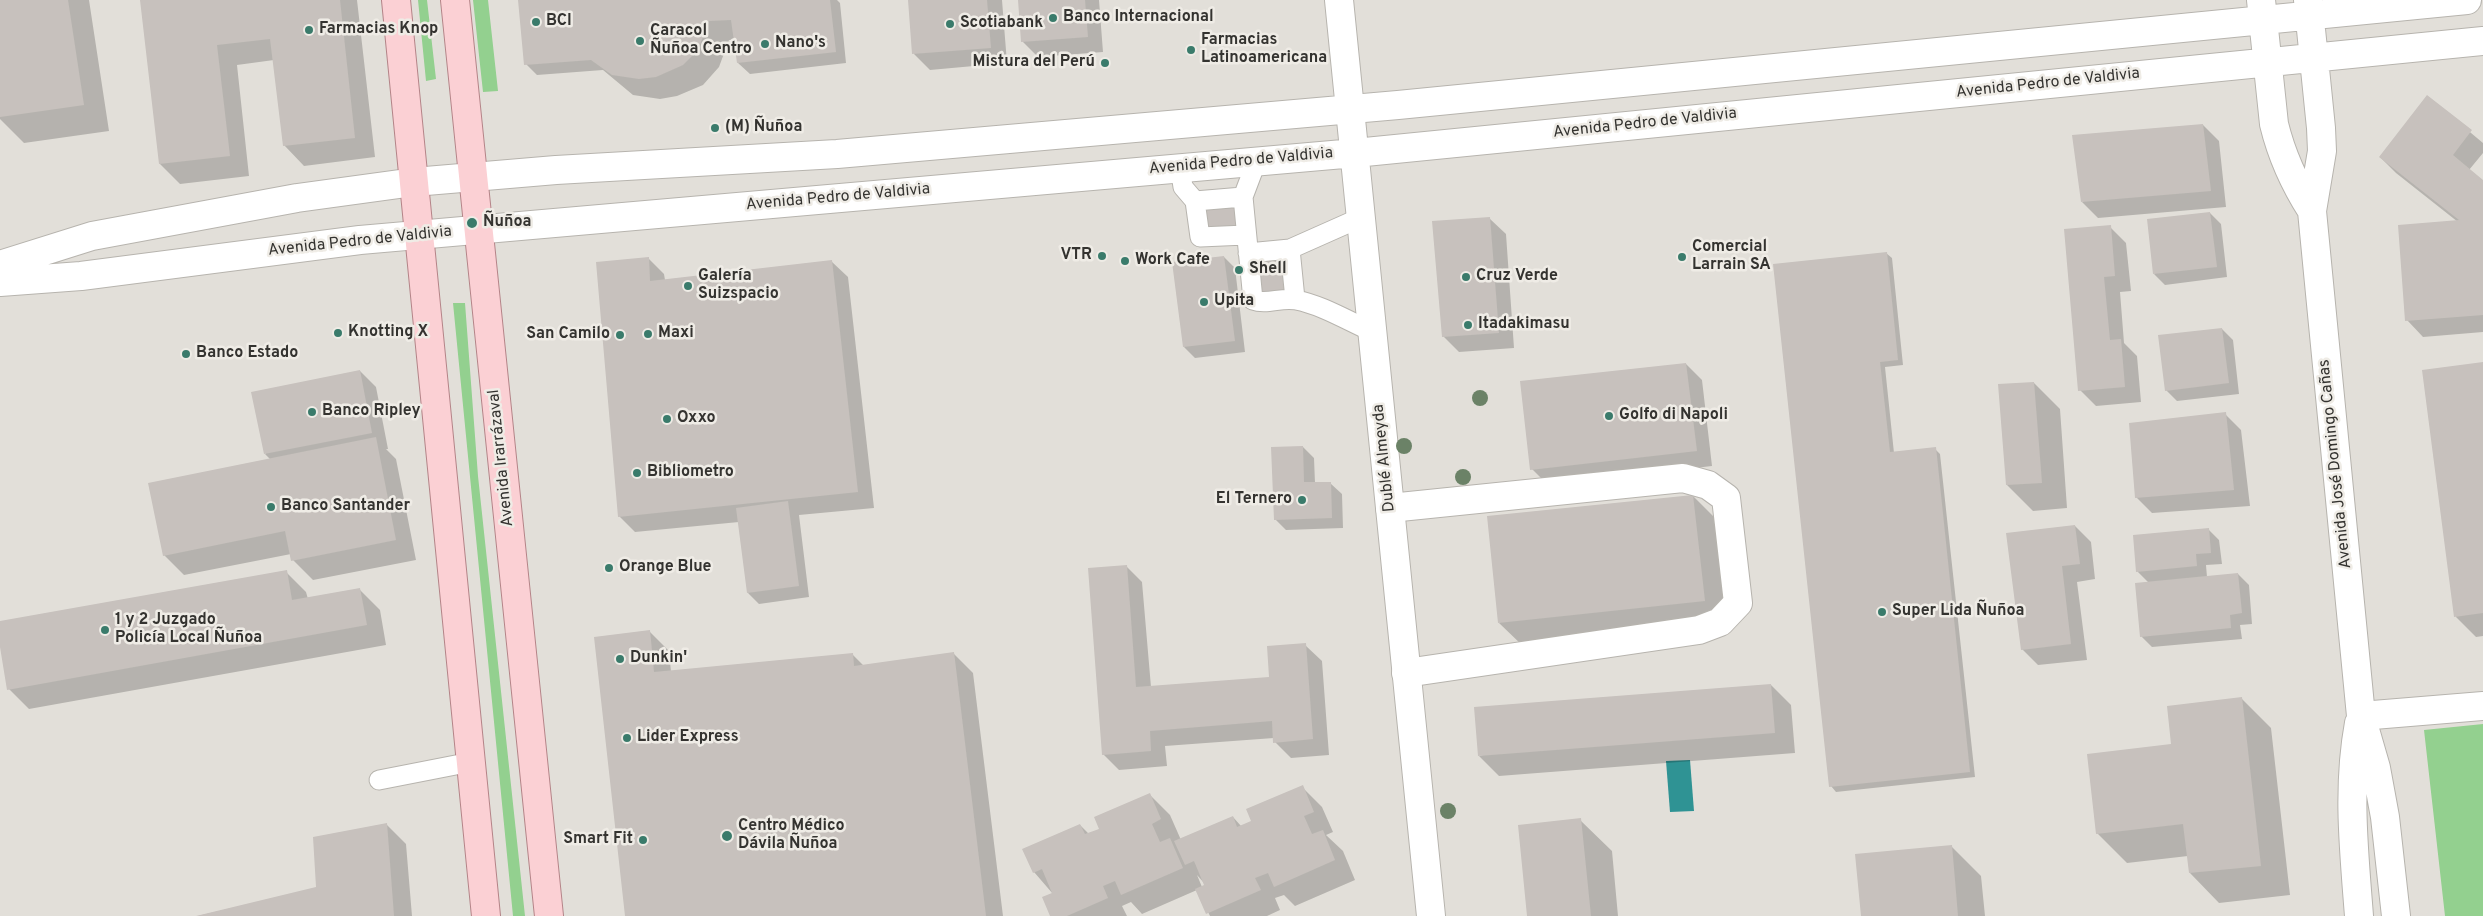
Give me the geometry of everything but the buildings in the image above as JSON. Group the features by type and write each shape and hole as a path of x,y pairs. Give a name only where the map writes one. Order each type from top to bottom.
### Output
{"main road":[{"path":"396,0 486,916"},
{"name":"Avenida Irarrázaval","path":"455,0 549,916"},
{"name":"Dublé Almeyda","path":"1339,0 1430,916"},
{"path":"0,265 92,236 297,198 414,182 473,176 837,154 1350,109 2262,10 2467,0"},
{"name":"Avenida José Domingo Cañas","path":"2309,7 2322,151 2312,211 2361,716 2376,768 2385,817 2396,916"},
{"name":"Avenida José Domingo Cañas","path":"2262,10 2274,124 2284,160 2296,186 2312,211"},
{"name":"Avenida Pedro de Valdivia","path":"0,282 81,276 337,243 1258,160 1355,153 2483,41"},
{"path":"1390,508 1682,478 1708,484 1726,498 1738,603 1720,622 1699,630 1406,673"},
{"path":"2361,716 2483,706"},
{"name":"Avenida José Domingo Cañas","path":"2360,916 2351,797 2352,767 2361,716"}],"lane":[{"path":"1258,160 1243,197 1253,300 1261,302 1294,299 1319,307 1372,332"},
{"path":"1180,167 1183,186 1194,201 1200,237 1290,249 1362,218"},
{"path":"1194,201 1243,197"},
{"path":"1290,249 1294,299"},
{"path":"379,780 471,762"}],"green space":[{"path":"418,0 427,0 436,79 426,81"},
{"path":"473,0 488,0 498,91 483,92"},
{"path":"453,303 465,303 478,476 525,916 513,916"},
{"path":"2483,724 2483,916 2445,916 2424,730"}],"water":[{"path":"1690,760 1694,811 1670,812 1666,761"}],"place":[{"name":"Banco Internacional","path":"1053,18"},
{"name":"BCI","path":"536,22"},
{"name":"Scotiabank","path":"950,24"},
{"name":"Farmacias Knop","path":"309,30"},
{"name":"Caracol Ñuñoa Centro","path":"640,41"},
{"name":"Nano's","path":"765,44"},
{"name":"Farmacias Latinoamericana","path":"1191,50"},
{"name":"Mistura del Perú","path":"1105,63"},
{"name":"(M) Ñuñoa","path":"715,128"},
{"name":"Ñuñoa","path":"472,223"},
{"name":"VTR","path":"1102,256"},
{"name":"Comercial Larrain SA","path":"1682,257"},
{"name":"Work Cafe","path":"1125,261"},
{"name":"Shell","path":"1239,270"},
{"name":"Cruz Verde","path":"1466,277"},
{"name":"Galería Suizspacio","path":"688,286"},
{"name":"Upita","path":"1204,302"},
{"name":"Itadakimasu","path":"1468,325"},
{"name":"Knotting X","path":"338,333"},
{"name":"Maxi","path":"648,334"},
{"name":"San Camilo","path":"620,335"},
{"name":"Banco Estado","path":"186,354"},
{"name":"Banco Ripley","path":"312,412"},
{"name":"Golfo di Napoli","path":"1609,416"},
{"name":"Oxxo","path":"667,419"},
{"name":"Bibliometro","path":"637,473"},
{"name":"El Ternero","path":"1302,500"},
{"name":"Banco Santander","path":"271,507"},
{"name":"Orange Blue","path":"609,568"},
{"name":"Super Lida Ñuñoa","path":"1882,612"},
{"name":"1 y 2 Juzgado Policía Local Ñuñoa","path":"105,630"},
{"name":"Dunkin'","path":"620,659"},
{"name":"Lider Express","path":"627,738"},
{"name":"Centro Médico Dávila Ñuñoa","path":"727,836"},
{"name":"Smart Fit","path":"643,840"}]}
